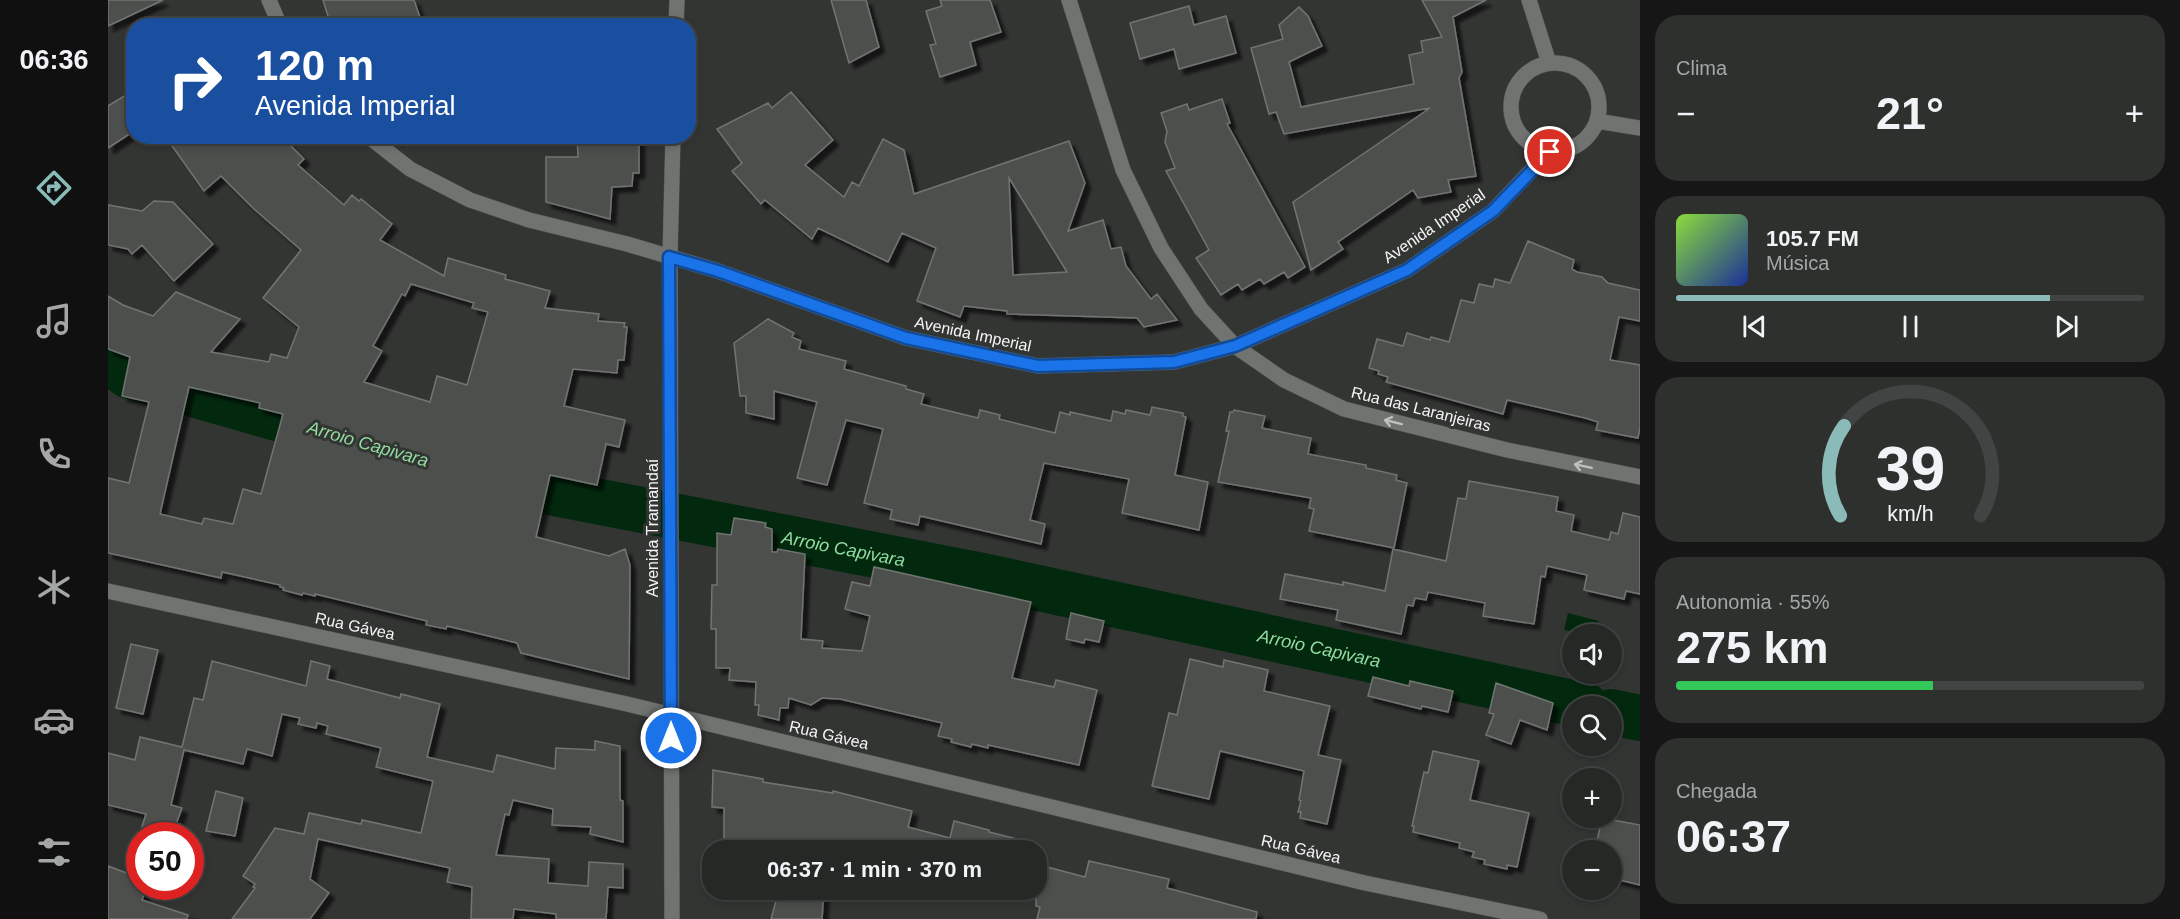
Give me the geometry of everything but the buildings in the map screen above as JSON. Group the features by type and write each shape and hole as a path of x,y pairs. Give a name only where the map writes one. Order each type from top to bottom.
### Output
{"street":[{"path":"269,0 277,18"},
{"path":"676,18 677,0"},
{"name":"Rua das Laranjeiras","path":"1069,0 1123,170 1161,248 1201,309 1235,346 1284,380 1344,410 1507,450 1640,477"},
{"path":"1528,0 1549,63"},
{"path":"1549,63 1571,65 1589,79 1599,99 1598,121 1587,139 1570,150 1550,152 1530,144 1515,128 1510,107 1515,86 1529,70 1549,63"},
{"path":"1598,121 1640,128"},
{"name":"Avenida Imperial","path":"378,144 410,168 470,200 529,220 627,244 718,271 906,338 1038,366 1174,362 1235,346 1407,270 1493,211 1550,152"},
{"name":"Avenida Tramandaí","path":"672,919 669,257 673,144"},
{"name":"Rua Gávea","path":"108,591 627,704 1354,880 1540,919"}],"shaded area":[{"path":"1568,613 1599,621 1598,624 1565,624"}],"waterway":[{"name":"Arroio Capivara","path":"108,361 129,376 343,437"},
{"name":"Arroio Capivara","path":"483,476 513,485 978,575 1562,701"},
{"name":"Arroio Capivara","path":"1622,714 1640,718"}],"route":[{"path":"671,738 669,257 718,271 906,338 1038,366 1174,362 1235,346 1407,270 1493,211 1550,152"}]}
